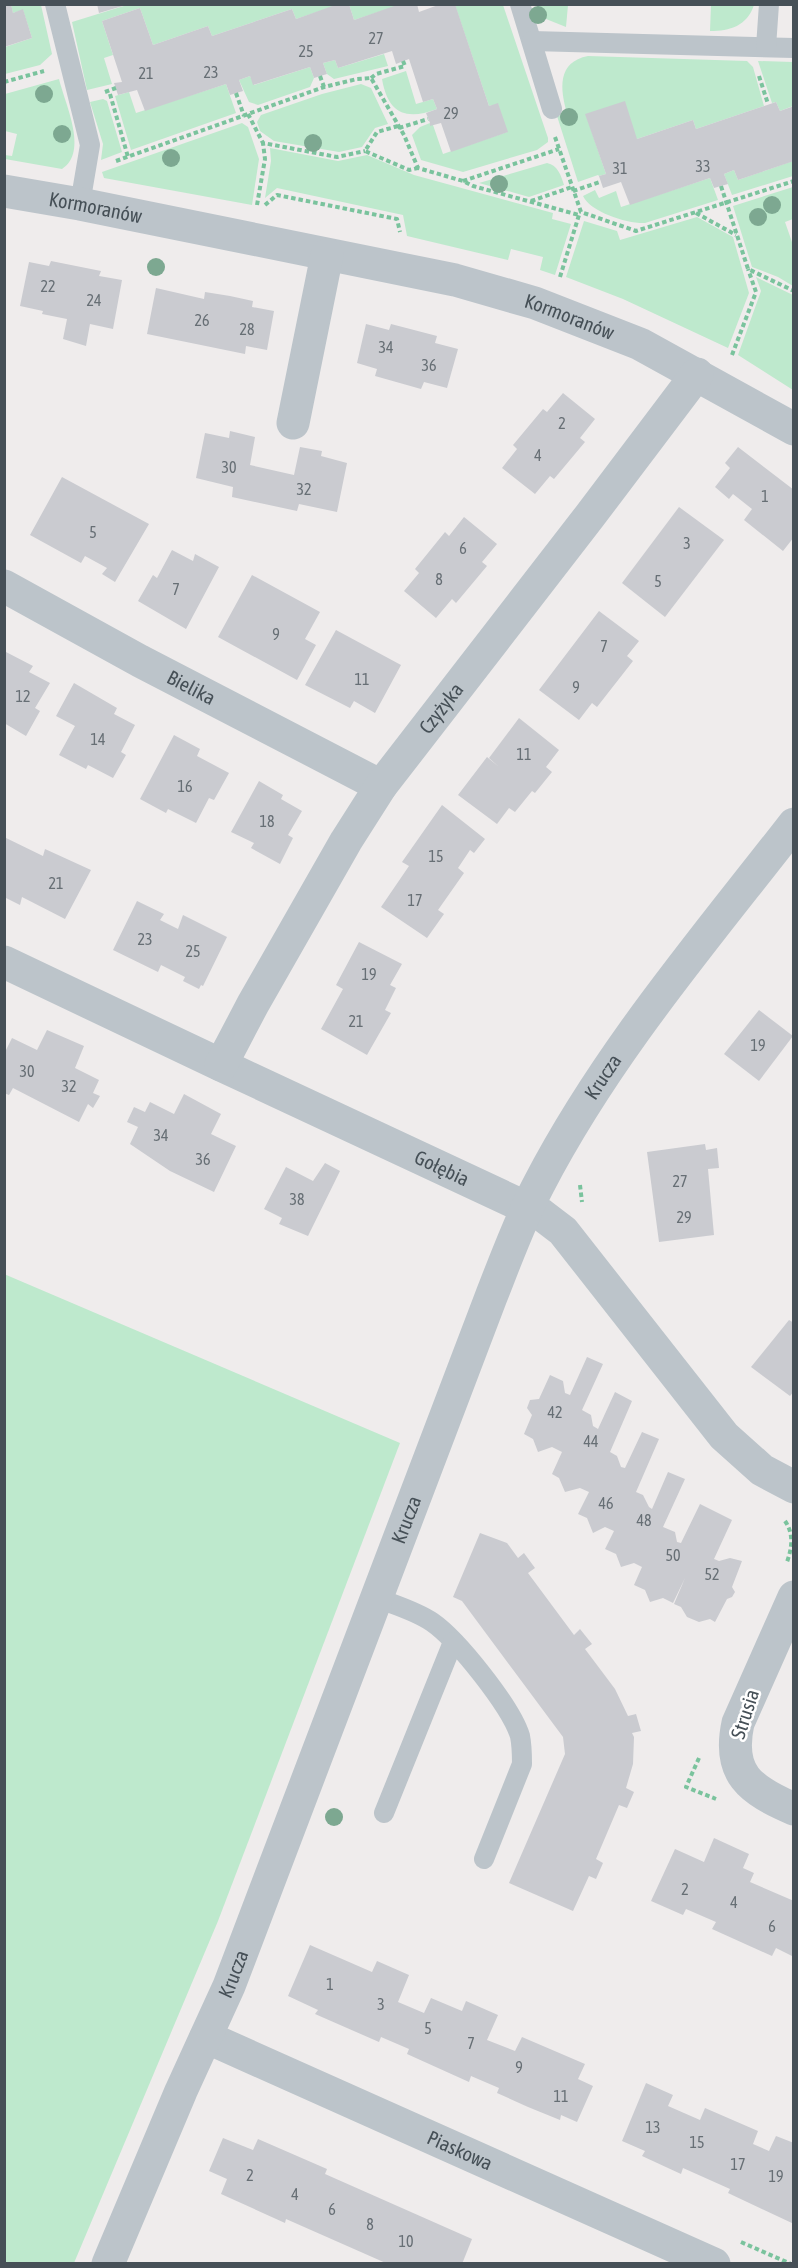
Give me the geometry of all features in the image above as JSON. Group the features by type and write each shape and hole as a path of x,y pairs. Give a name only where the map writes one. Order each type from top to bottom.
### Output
{"street":[{"name":"Kormoranów","path":"4,191 80,204 455,280 535,303 640,344 794,429"},
{"path":"292,423 327,255"},
{"name":"Czyżyka","path":"221,1065 258,994 346,841 381,786 697,374"},
{"name":"Bielika","path":"4,586 140,661 381,786"},
{"name":"Krucza","path":"108,2264 229,1986 491,1297 528,1207 561,1143 640,1023 794,824"},
{"name":"Gołębia","path":"4,962 542,1215 562,1231 724,1436 762,1470 794,1487"},
{"name":"Strusia","path":"789,1582 738,1723 734,1742 735,1757 742,1775 754,1789 769,1799 794,1809"},
{"name":"Piaskowa","path":"206,2037 714,2264"}],"lane":[{"path":"520,4 552,119"},
{"path":"766,47 769,4"},
{"path":"62,6 68,64 90,146 80,204"},
{"path":"531,41 794,48"},
{"path":"376,1598 402,1607 432,1622 489,1683 519,1734 522,1764 484,1859"},
{"path":"384,1814 453,1642"}],"path":[{"path":"109,91 126,158 324,87 371,78 376,74 405,66 403,61"},
{"path":"4,82 68,64"},
{"path":"320,76 324,87"},
{"path":"371,78 399,127 418,168"},
{"path":"236,93 263,143 265,159 256,209"},
{"path":"365,151 377,132 428,119"},
{"path":"552,119 559,149 580,213 560,280"},
{"path":"263,143 337,157 365,151 409,170 418,168 473,186 580,213 636,231 794,181"},
{"path":"463,181 559,149"},
{"path":"530,201 600,182"},
{"path":"721,186 756,292 732,356"},
{"path":"695,213 737,236"},
{"path":"748,269 794,291"},
{"path":"783,1518 791,1534 789,1582"},
{"path":"700,1755 686,1787 718,1800"}],"green space":[{"path":"349,4 400,5 354,20"},
{"path":"711,4 754,5 747,18 737,26 710,31"},
{"path":"11,5 41,5 52,54 40,65 5,74 5,47 32,38 23,10 13,13"},
{"path":"127,5 338,5 296,19 292,9 212,36 208,26 153,45 140,8 102,21 113,55 104,58 112,84 87,90 72,22"},
{"path":"455,5 503,5 548,138 548,142 537,150 463,172 421,160 412,135 420,127 430,123 433,125 443,154 507,132 498,104 489,106"},
{"path":"536,5 568,5 566,27 546,19"},
{"path":"384,54 388,66 334,79 327,74 323,63 335,60 338,68"},
{"path":"588,56 747,61 753,67 764,106 696,129 693,120 637,139 586,115 606,174 578,182 557,116 567,113 562,86 566,70 578,59"},
{"path":"758,61 793,62 793,106 780,111 776,102 772,103"},
{"path":"310,67 314,78 310,87 258,105 249,102 239,80 250,76 254,85"},
{"path":"406,71 416,104 433,99 437,109 426,113 407,114 394,107 385,91 382,79"},
{"path":"59,79 73,127 74,151 70,161 62,169 5,159 5,155 12,156 17,134 5,131 5,94"},
{"path":"226,84 236,113 131,150 115,96 129,92 136,113"},
{"path":"361,84 371,88 388,124 375,128 362,147 339,152 274,141 260,131 257,122 261,115 322,94"},
{"path":"103,99 107,101 122,152 101,160 103,144 90,102"},
{"path":"242,123 248,127 259,159 252,205 104,178 102,172"},
{"path":"270,148 338,161 367,155 414,175 553,213 552,219 571,224 555,275 540,270 543,257 511,249 508,260 407,236 403,215 277,188 265,198 271,161"},
{"path":"793,161 793,176 732,195 724,174 734,170 738,180"},
{"path":"547,163 556,168 564,185 529,197 479,183"},
{"path":"710,178 718,200 645,223 610,216 593,207 583,196 595,190 599,198 616,191 621,207"},
{"path":"793,187 793,219 785,222 793,245 793,286 778,277 752,267 733,206"},
{"path":"697,217 733,237 749,293 728,348 623,299 566,277 584,221 617,231 620,240"},
{"path":"756,277 793,295 793,390 738,355 761,291"},
{"path":"4,1274 400,1443 218,1921 74,2263 5,2263"}],"building":[{"path":"4,4 11,4 13,13 23,9 32,38 4,47"},
{"path":"97,4 126,4 126,5 99,13"},
{"path":"338,4 349,4 354,20 400,4 417,4 419,12 441,4 455,4 489,106 498,103 508,132 451,152 441,123 430,126 426,113 437,109 433,99 423,102 409,59 396,64 392,51 338,68 335,60 323,63 327,74 314,78 310,67 253,85 250,76 239,80 243,91 230,95 226,84 145,111 137,90 118,95 114,83 122,82 102,21 140,8 153,45 208,26 212,36 292,9 296,19"},
{"path":"625,101 637,139 693,120 696,129 776,102 780,111 794,106 794,161 738,180 734,170 724,174 728,184 714,188 710,178 630,205 621,182 603,188 599,176 606,174 585,114"},
{"path":"51,261 101,271 99,276 122,280 113,329 90,324 86,346 63,339 67,319 42,314 43,311 20,306 29,262 49,266"},
{"path":"156,288 204,299 205,292 230,296 253,301 252,307 274,311 267,350 246,346 245,354 147,334"},
{"path":"366,324 389,330 391,324 437,336 435,343 458,349 447,388 424,382 421,389 375,376 377,369 357,363"},
{"path":"563,393 595,419 580,438 585,442 554,479 550,476 535,494 502,468 517,449 513,445 543,409 547,412"},
{"path":"230,431 255,437 250,465 294,475 300,447 322,451 321,456 347,463 337,512 299,504 297,511 232,497 233,487 196,478 205,433 229,438"},
{"path":"738,447 794,490 794,537 783,551 744,520 752,509 733,494 729,499 715,487 730,468 725,463"},
{"path":"62,477 149,524 115,582 102,574 107,568 85,556 81,563 30,535"},
{"path":"679,507 724,540 665,617 622,583"},
{"path":"464,517 497,544 482,562 487,566 456,603 452,599 436,618 404,591 419,573 415,569 445,532 449,536"},
{"path":"172,550 193,561 195,554 219,567 186,629 138,601 153,575 157,578"},
{"path":"252,575 320,612 305,639 316,645 297,680 218,637"},
{"path":"599,611 639,641 627,656 633,661 597,707 592,703 579,720 539,690"},
{"path":"336,630 401,665 375,713 354,701 350,708 305,685"},
{"path":"6,652 33,666 29,672 50,683 35,708 40,711 26,736 4,723"},
{"path":"74,683 117,708 114,714 135,725 121,752 126,755 113,778 88,765 86,769 59,755 75,726 56,716"},
{"path":"519,718 559,750 546,767 552,772 535,793 532,791 515,812 509,808 497,824 458,795 487,757 499,767 489,758"},
{"path":"174,735 200,749 197,756 229,773 214,800 209,798 196,823 168,809 166,813 140,799"},
{"path":"259,781 283,795 281,799 302,811 288,835 293,838 280,864 251,848 254,843 231,832"},
{"path":"442,805 485,839 474,853 470,850 458,868 464,873 438,910 444,914 427,938 381,907 409,866 402,862"},
{"path":"4,837 43,856 45,849 91,870 65,919 22,897 20,905 4,897"},
{"path":"137,901 164,914 160,920 178,929 183,915 227,937 203,986 201,985 199,989 183,981 185,977 161,965 158,972 113,950"},
{"path":"359,942 402,964 390,985 396,988 385,1010 391,1013 367,1055 321,1029 343,989 336,985"},
{"path":"759,1010 793,1036 759,1081 724,1054"},
{"path":"47,1030 84,1046 75,1068 99,1080 93,1093 100,1096 93,1108 88,1104 79,1122 13,1088 9,1095 4,1093 4,1054 12,1038 37,1050"},
{"path":"184,1094 221,1114 211,1134 236,1146 214,1192 170,1171 130,1144 138,1127 127,1122 134,1107 145,1112 150,1102 174,1114"},
{"path":"705,1144 706,1150 717,1148 719,1168 708,1169 714,1235 659,1242 647,1152"},
{"path":"325,1163 340,1171 308,1236 279,1224 282,1218 264,1209 286,1167 313,1181"},
{"path":"789,1320 794,1323 794,1391 790,1396 751,1367"},
{"path":"587,1357 603,1364 582,1410 591,1415 593,1426 598,1429 615,1392 632,1401 610,1452 617,1456 621,1467 625,1468 642,1432 659,1439 636,1492 643,1495 652,1509 668,1472 685,1479 663,1527 675,1532 677,1542 681,1543 700,1504 732,1520 714,1559 719,1561 730,1558 742,1561 732,1587 735,1592 727,1599 715,1622 710,1619 699,1622 687,1617 681,1607 674,1604 685,1578 673,1603 663,1598 650,1602 645,1590 634,1585 642,1567 634,1563 621,1567 616,1554 605,1549 614,1531 605,1527 593,1533 587,1518 578,1514 589,1492 580,1488 565,1492 559,1478 552,1474 562,1452 552,1447 538,1452 533,1439 524,1434 532,1415 527,1408 530,1400 539,1399 550,1375 563,1381 565,1393 570,1395"},
{"path":"480,1533 507,1543 518,1558 524,1553 535,1568 528,1573 574,1635 580,1629 592,1644 585,1649 615,1689 628,1716 636,1714 641,1731 632,1733 634,1737 633,1764 626,1788 634,1792 627,1808 619,1805 596,1859 603,1863 596,1879 589,1876 573,1911 509,1883 565,1754 563,1737 462,1601 453,1597"},
{"path":"714,1838 749,1854 743,1868 754,1873 750,1882 794,1901 794,1957 776,1948 772,1956 712,1929 716,1922 686,1909 683,1915 651,1901 675,1849 704,1862"},
{"path":"310,1945 372,1972 377,1961 409,1975 398,2002 424,2013 431,1998 462,2011 466,2001 498,2015 487,2040 515,2051 522,2037 585,2064 578,2079 593,2086 577,2122 561,2115 560,2120 528,2107 497,2093 499,2088 471,2076 469,2082 407,2054 409,2049 381,2037 379,2042 315,2014 318,2010 288,1996"},
{"path":"646,2083 673,2095 668,2106 700,2120 705,2108 758,2131 753,2144 769,2151 776,2136 794,2143 794,2224 728,2193 730,2189 683,2168 681,2174 642,2156 645,2151 622,2141"},
{"path":"223,2138 253,2150 258,2139 327,2169 325,2174 472,2239 462,2264 388,2264 286,2219 285,2223 221,2194 227,2179 209,2171"}]}
